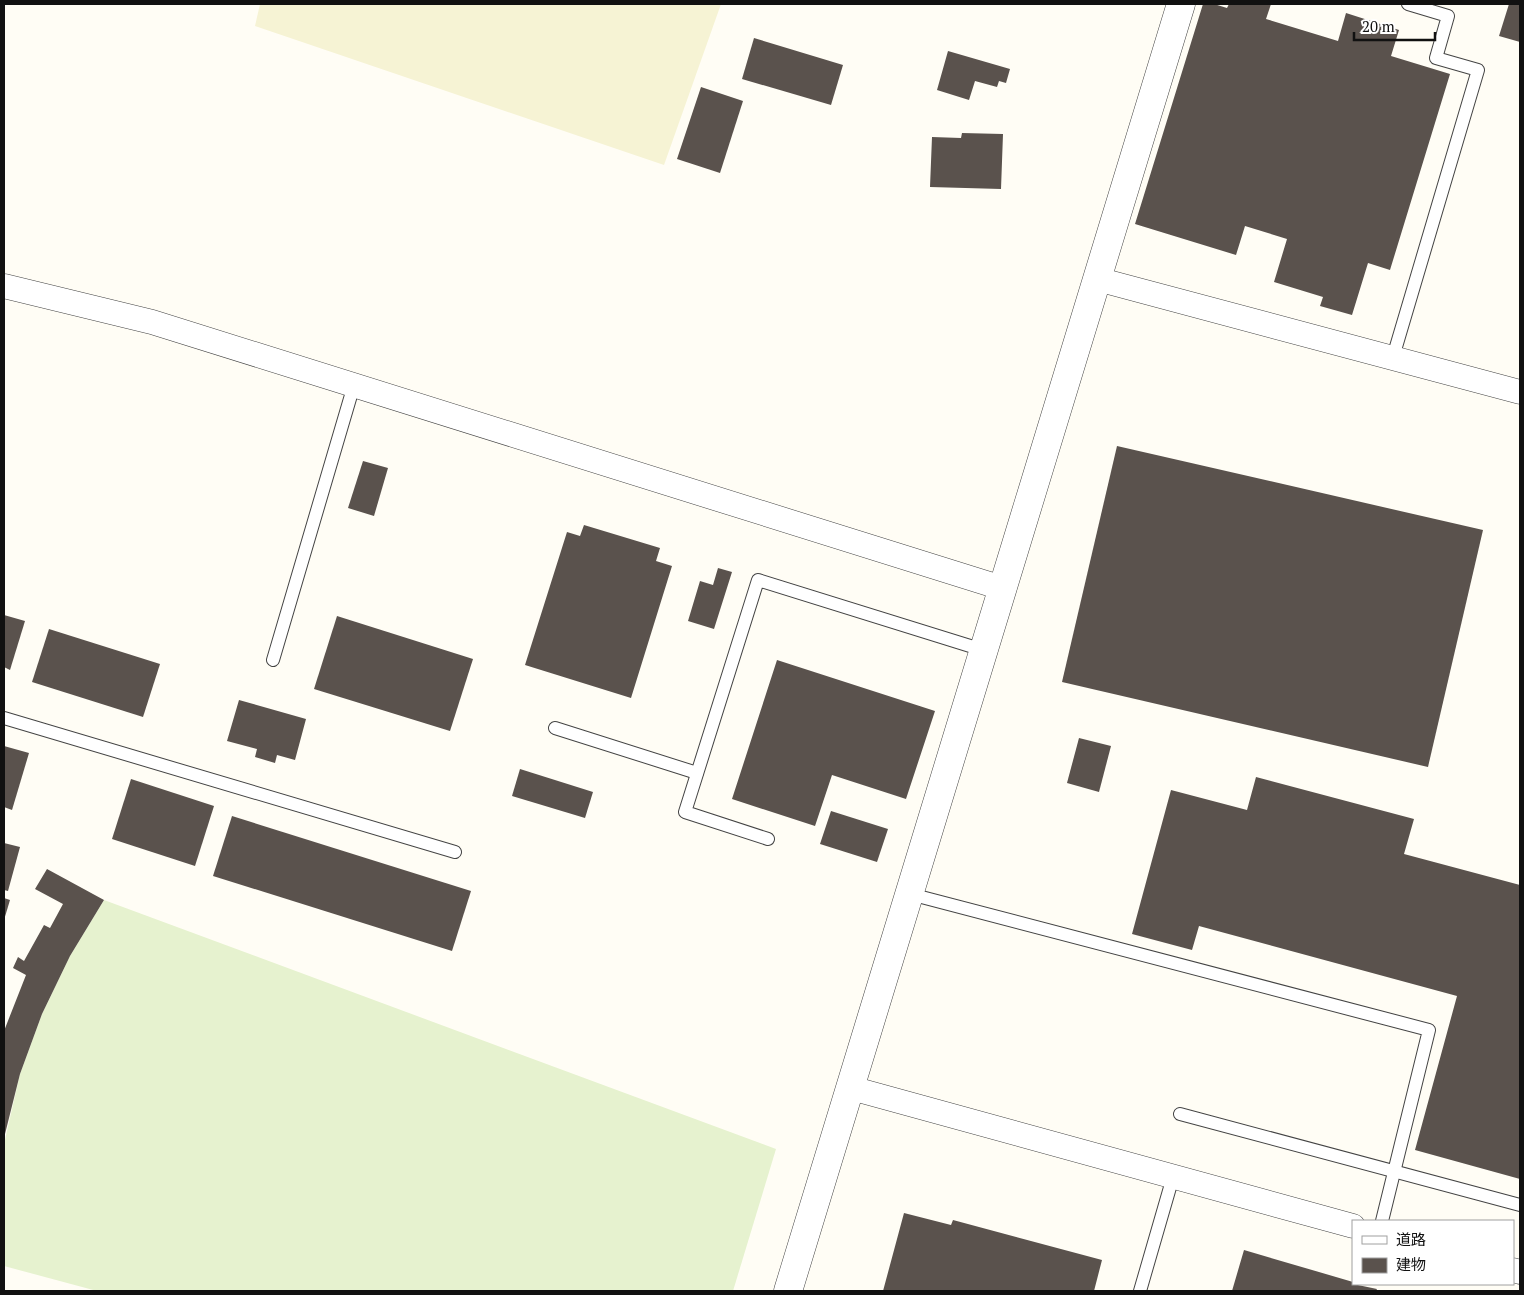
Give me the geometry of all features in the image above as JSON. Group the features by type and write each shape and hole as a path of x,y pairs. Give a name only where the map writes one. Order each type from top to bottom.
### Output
{"street":[{"path":"788,1291 1181,4"},
{"path":"1097,279 1520,392"},
{"path":"4,286 152,322 1002,588"},
{"path":"851,1088 1352,1226"}],"lane":[{"path":"1394,357 1478,70 1436,58 1448,16 1408,4"},
{"path":"273,660 354,385"},
{"path":"768,839 685,812 758,580 983,650"},
{"path":"4,718 455,852"},
{"path":"555,728 697,773"},
{"path":"910,894 1429,1030 1396,1172 1382,1220"},
{"path":"1180,1114 1520,1205"},
{"path":"1140,1291 1173,1176"}],"shaded area":[{"path":"260,4 721,4 664,165 255,26"}],"green space":[{"path":"104,900 776,1149 733,1291 97,1291 4,1266 4,1144 20,1074 42,1014 70,956"}],"building":[{"path":"1203,4 1214,4 1227,8 1229,4 1271,4 1266,19 1338,41 1346,13 1399,30 1391,56 1450,74 1390,270 1368,263 1352,315 1320,306 1323,297 1274,282 1287,239 1245,226 1236,255 1135,224"},
{"path":"1509,4 1520,4 1520,42 1499,36"},
{"path":"754,38 843,65 831,105 742,79"},
{"path":"948,51 1010,69 1006,83 999,81 997,87 975,81 969,100 937,90"},
{"path":"701,87 743,101 720,173 677,159"},
{"path":"962,133 1003,134 1001,189 930,187 932,137 961,138"},
{"path":"1117,446 1483,530 1428,767 1062,682"},
{"path":"363,461 388,468 374,516 348,508"},
{"path":"584,525 660,548 656,561 672,566 631,698 525,665 567,532 580,536"},
{"path":"718,568 732,572 714,629 688,621 700,581 713,585"},
{"path":"4,615 25,621 10,670 4,667"},
{"path":"337,616 473,659 450,731 314,689"},
{"path":"49,629 160,664 143,717 32,682"},
{"path":"777,660 935,711 906,799 832,775 815,826 732,799"},
{"path":"239,700 306,719 295,760 277,755 275,763 255,757 257,749 227,741"},
{"path":"1079,738 1111,746 1099,792 1067,783"},
{"path":"4,746 29,753 12,810 4,807"},
{"path":"520,769 593,792 585,818 512,796"},
{"path":"1256,777 1414,819 1404,854 1520,885 1520,1179 1415,1150 1457,996 1199,926 1192,950 1132,934 1171,790 1247,810"},
{"path":"131,779 214,806 195,866 112,839"},
{"path":"831,811 888,829 877,862 820,844"},
{"path":"232,816 471,891 452,951 213,876"},
{"path":"4,843 20,847 8,891 4,890"},
{"path":"47,869 104,900 70,956 42,1014 20,1074 4,1138 4,1031 26,975 13,968 18,957 24,961 44,925 50,928 63,904 35,889"},
{"path":"4,898 10,900 4,920"},
{"path":"904,1213 951,1225 953,1220 1102,1260 1094,1291 883,1291"},
{"path":"1244,1250 1352,1282 1352,1285 1377,1289 1376,1291 1232,1291"}]}
